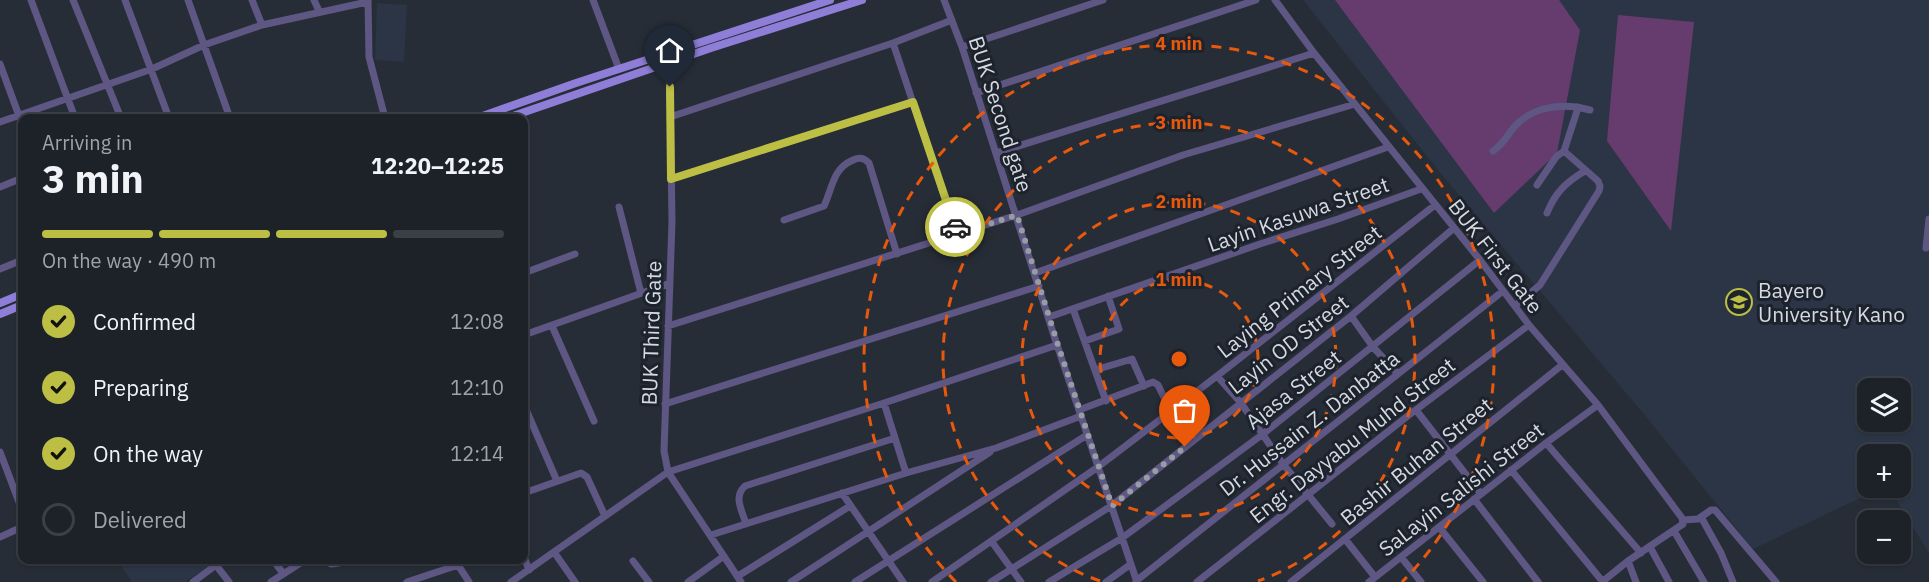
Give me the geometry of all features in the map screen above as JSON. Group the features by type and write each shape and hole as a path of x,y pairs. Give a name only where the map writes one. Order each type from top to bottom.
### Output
{"main road":[{"path":"488,114 830,0"},
{"path":"519,114 862,0"},
{"path":"536,97 540,107"},
{"path":"0,303 18,295"},
{"path":"0,314 18,307"}],"street":[{"path":"30,0 74,114"},
{"path":"73,0 119,114"},
{"path":"125,0 168,114"},
{"path":"188,0 229,114"},
{"path":"252,0 262,25"},
{"path":"314,0 319,11"},
{"path":"593,0 619,69"},
{"name":"BUK Second gate","path":"944,0 962,47 1136,581"},
{"path":"962,47 1103,0"},
{"path":"976,93 1256,0"},
{"name":"BUK First Gate","path":"1275,0 1314,53 1480,260 1529,325 1598,405 1683,520"},
{"path":"22,114 152,69 204,45 262,25 319,11 337,4 368,1 369,57 384,114"},
{"path":"670,117 893,43 952,21"},
{"path":"893,43 957,234"},
{"path":"996,153 1314,53"},
{"path":"0,64 19,114"},
{"name":"BUK Third Gate","path":"666,64 670,87 671,179 664,451 668,472 739,579"},
{"path":"671,179 913,102"},
{"path":"668,326 1017,215 1183,155 1355,104"},
{"path":"1493,151 1504,142 1520,122 1536,111 1557,106 1590,110"},
{"path":"1537,185 1556,157 1564,151 1577,107"},
{"path":"0,122 18,115"},
{"path":"1035,273 1388,147"},
{"path":"1515,306 1540,285 1599,191 1598,181 1564,151"},
{"path":"784,220 824,206 835,176 842,165 857,158 863,158 869,162 897,254"},
{"path":"1546,213 1560,188 1585,171"},
{"path":"0,187 18,180"},
{"name":"Layin Kasuwa Street","path":"1049,317 1421,189"},
{"name":"Laying Primary Street","path":"932,582 1098,467 1218,376 1435,205"},
{"path":"619,207 641,294"},
{"path":"1926,248 1929,219"},
{"name":"Layin OD Street","path":"991,582 1112,506 1351,316 1454,228"},
{"path":"528,272 575,254"},
{"name":"Ajasa Street","path":"1050,582 1122,538 1263,434 1480,260"},
{"path":"0,269 18,262"},
{"path":"528,334 670,283"},
{"path":"665,404 1039,286"},
{"name":"Dr. Hussain Z. Danbatta","path":"1136,581 1503,291"},
{"path":"1085,341 1119,328 1108,296"},
{"path":"1073,309 1106,401"},
{"path":"1351,316 1373,347 1398,374"},
{"name":"Engr. Dayyabu Muhd Street","path":"1197,582 1416,410 1529,325"},
{"path":"552,326 594,421"},
{"path":"512,582 668,472 1058,345"},
{"path":"1095,370 1132,359 1144,386"},
{"name":"Bashir Buhan Street","path":"1291,582 1562,365"},
{"path":"1218,376 1241,403 1283,464 1332,524"},
{"path":"711,536 906,473 996,448 1144,386 1156,383 1171,412"},
{"path":"884,403 906,473"},
{"name":"SaLayin Salishi Street","path":"1372,580 1511,470 1598,405"},
{"path":"1416,410 1481,494"},
{"path":"528,414 557,481"},
{"path":"855,582 1087,435"},
{"path":"746,524 738,500 740,491 745,486 895,438"},
{"path":"1546,443 1641,553"},
{"path":"791,582 996,448"},
{"path":"0,452 18,499"},
{"path":"1511,470 1602,582 1628,561 1674,531 1683,524 1683,520 1701,518 1711,510 1715,510 1773,582"},
{"path":"528,492 581,473 587,477 606,516"},
{"path":"0,478 9,475"},
{"path":"842,493 903,582"},
{"path":"1474,499 1538,582"},
{"path":"739,579 850,506"},
{"path":"1701,518 1721,553 1733,582"},
{"path":"1439,527 1483,582"},
{"path":"0,537 18,529"},
{"path":"1674,531 1704,582"},
{"path":"1345,539 1372,580"},
{"path":"992,542 1021,582"},
{"path":"1650,547 1669,582"},
{"path":"554,552 575,582"},
{"path":"688,582 724,556"},
{"path":"1401,557 1421,582"},
{"path":"633,561 649,582"},
{"path":"1628,561 1636,582"},
{"path":"193,582 212,564"},
{"path":"216,564 229,582"},
{"path":"276,564 283,573"},
{"path":"271,582 298,564"},
{"path":"407,582 452,564"},
{"path":"458,564 469,582"},
{"path":"527,564 529,570"},
{"path":"1106,582 1131,564"}],"shaded area":[{"name":"Bayero University Kano","path":"1303,0 1929,0 1929,553 1911,524 1911,510 1903,510 1895,498 1911,498 1911,444 1857,444 1857,498 1860,498 1753,549 1643,413 1442,175"},
{"path":"1335,0 1559,0 1580,30 1557,153 1494,213"},
{"path":"377,3 407,5 404,62 375,60"},
{"path":"1618,15 1694,22 1671,231 1607,141"},
{"path":"120,564 210,565 185,582 132,582"}],"way so far":[{"path":"955,227 957,234 1017,215 1112,506 1185,447"}],"place":[{"name":"Bayero University Kano","path":"1739,302"}],"route":[{"path":"670,87 671,179 913,102 955,227"}]}
